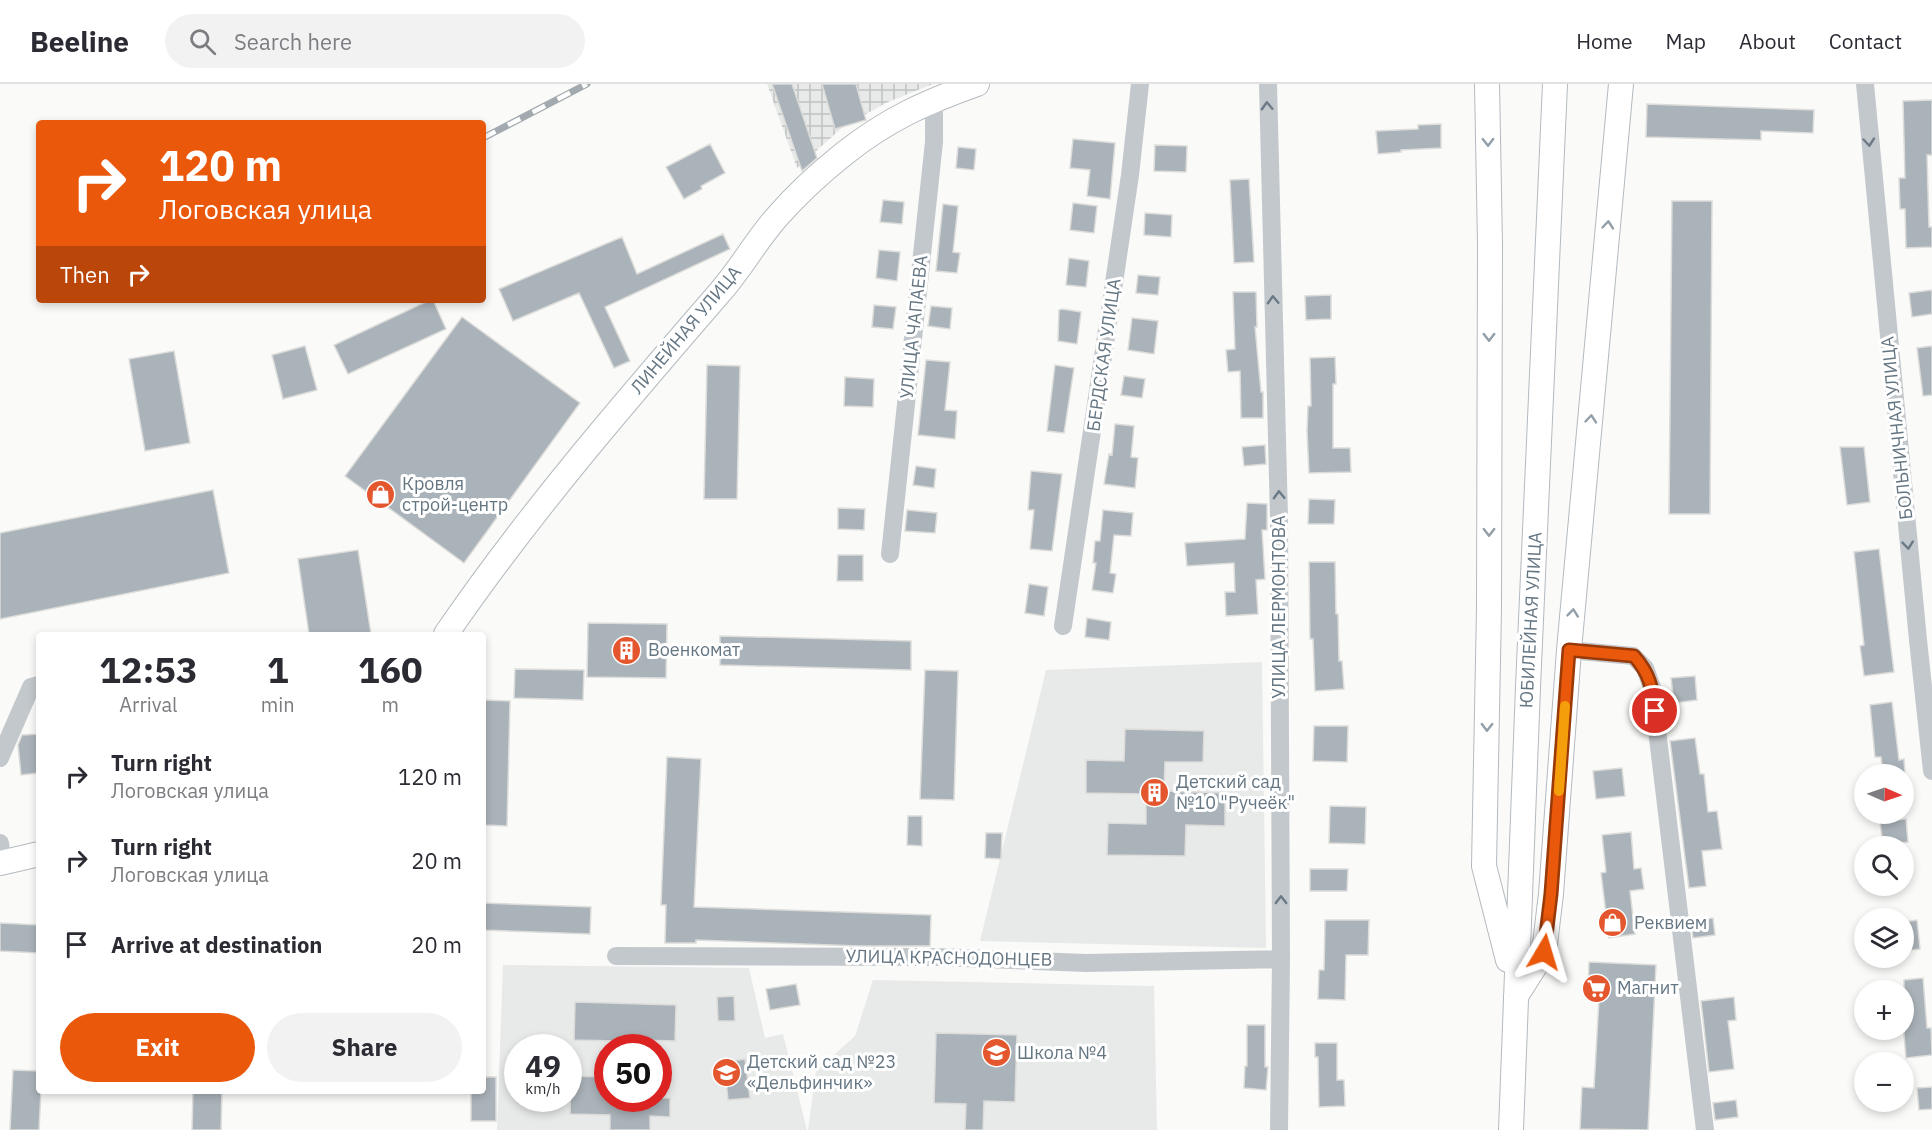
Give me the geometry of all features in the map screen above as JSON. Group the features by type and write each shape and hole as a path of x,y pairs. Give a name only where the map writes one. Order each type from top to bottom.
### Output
{"main road":[{"name":"ЛИНЕЙНАЯ УЛИЦА","path":"447,632 511,543 640,384 724,288 777,218 845,153 891,120 934,99 977,84"},
{"path":"1487,84 1490,244 1489,608 1484,866 1506,945 1515,998"},
{"name":"ЮБИЛЕЙНАЯ УЛИЦА","path":"1511,1130 1555,84"},
{"path":"1515,998 1544,952 1551,894 1569,650 1621,84"},
{"path":"1,856 36,854"}],"street":[{"name":"БЕРДСКАЯ УЛИЦА","path":"1063,626 1130,175 1140,84"},
{"name":"УЛИЦА ЛЕРМОНТОВА","path":"1268,84 1279,518 1281,959 1279,1130"},
{"name":"БОЛЬНИЧНАЯ УЛИЦА","path":"1865,84 1916,628 1932,771"},
{"name":"УЛИЦА ЧАПАЕВА","path":"890,554 934,142 934,99"},
{"path":"1569,650 1634,656 1646,669 1652,688 1706,1130"},
{"path":"0,758 31,687 36,686"},
{"name":"УЛИЦА КРАСНОДОНЦЕВ","path":"616,956 938,957 1086,963 1281,959"}],"shaded area":[{"path":"767,84 933,84 888,102 844,126 797,168"},
{"path":"1262,662 1266,948 980,941 1046,670"},
{"name":"Детский сад №23 «Дельфинчик»","path":"503,965 749,968 765,1038 783,1034 807,1130 497,1130"},
{"name":"Школа №4","path":"873,980 1154,986 1157,1130 808,1130 816,1071 855,1036"}],"building":[{"path":"772,84 792,84 817,158 802,171"},
{"path":"822,84 856,84 866,120 835,129"},
{"path":"1932,100 1932,155 1927,155 1929,227 1932,227 1932,247 1906,248 1905,209 1900,209 1899,178 1905,178 1903,101"},
{"path":"1647,104 1814,110 1813,133 1761,131 1761,140 1646,137"},
{"path":"1441,124 1441,148 1401,150 1401,152 1378,154 1376,131 1418,129 1418,125"},
{"path":"1073,139 1115,143 1110,199 1087,196 1090,170 1070,168"},
{"path":"710,144 725,173 701,186 702,189 684,199 666,167"},
{"path":"1155,145 1187,146 1186,172 1154,171"},
{"path":"958,147 976,149 974,170 956,168"},
{"path":"1249,179 1254,262 1234,263 1230,180"},
{"path":"883,200 904,202 902,224 880,222"},
{"path":"1672,201 1712,201 1710,514 1669,514"},
{"path":"1073,203 1097,206 1094,233 1070,230"},
{"path":"943,204 958,206 953,252 960,253 957,273 936,271"},
{"path":"1145,213 1172,215 1171,237 1144,235"},
{"path":"723,234 730,249 605,307 630,361 614,368 579,293 513,321 499,289 622,237 637,274"},
{"path":"879,250 900,252 897,281 876,278"},
{"path":"1069,258 1089,261 1086,287 1066,285"},
{"path":"1138,275 1160,277 1158,295 1136,293"},
{"path":"1932,290 1932,314 1912,317 1909,293"},
{"path":"1233,292 1256,292 1257,327 1255,327 1261,392 1263,392 1263,418 1241,418 1240,371 1228,372 1226,350 1235,349"},
{"path":"1331,295 1331,319 1306,320 1305,296"},
{"path":"424,303 434,303 446,329 348,374 334,345"},
{"path":"874,305 896,307 893,329 872,327"},
{"path":"931,306 952,308 950,329 928,326"},
{"path":"1059,310 1081,312 1077,344 1058,341"},
{"path":"462,317 580,403 464,563 345,476"},
{"path":"1132,318 1158,321 1154,354 1128,350"},
{"path":"305,346 317,390 283,399 272,355"},
{"path":"1932,346 1932,395 1923,396 1917,348"},
{"path":"174,351 190,443 145,451 129,359"},
{"path":"1335,357 1333,448 1350,448 1351,472 1309,473 1307,431 1308,406 1311,406 1310,358"},
{"path":"926,360 950,362 945,410 957,411 955,439 918,435"},
{"path":"707,365 740,366 737,499 704,499"},
{"path":"1055,365 1074,368 1064,433 1047,431"},
{"path":"1124,376 1145,379 1142,398 1121,395"},
{"path":"845,377 874,379 873,407 844,406"},
{"path":"1115,424 1134,426 1131,457 1138,458 1135,488 1104,484 1109,454 1112,455"},
{"path":"1265,445 1266,464 1244,466 1242,447"},
{"path":"1840,447 1864,447 1870,502 1847,505"},
{"path":"916,466 936,469 934,488 913,485"},
{"path":"1031,471 1062,474 1052,551 1030,549 1034,510 1028,510"},
{"path":"213,490 229,573 0,619 0,533"},
{"path":"1309,499 1335,500 1334,524 1308,524"},
{"path":"1247,503 1267,504 1267,530 1262,530 1265,579 1256,580 1258,614 1226,616 1225,592 1235,592 1234,563 1187,566 1185,543 1245,539"},
{"path":"838,508 865,509 864,530 838,529"},
{"path":"907,510 937,513 935,533 905,531"},
{"path":"1103,510 1133,513 1131,536 1114,535 1110,573 1116,574 1113,593 1092,590 1096,563 1093,563 1095,541 1100,541"},
{"path":"1879,549 1894,672 1864,676 1860,646 1864,645 1854,552"},
{"path":"358,550 371,632 309,632 298,559"},
{"path":"838,555 863,555 863,581 837,581"},
{"path":"1309,562 1335,562 1339,661 1342,661 1344,689 1315,691 1313,639 1310,639"},
{"path":"1029,584 1048,587 1044,616 1025,613"},
{"path":"1087,618 1111,622 1109,640 1085,637"},
{"name":"Военкомат","path":"588,623 667,624 666,678 587,677"},
{"path":"720,636 911,641 911,670 720,665"},
{"path":"515,669 584,670 583,700 514,698"},
{"path":"925,670 958,671 954,800 920,799"},
{"path":"1695,676 1697,700 1674,703 1671,678"},
{"path":"486,700 510,701 507,826 486,825"},
{"path":"1892,702 1899,760 1904,759 1904,764 1882,764 1881,757 1875,757 1870,705"},
{"path":"1314,726 1348,726 1347,762 1313,761"},
{"name":"Детский сад №10 \"Ручеёк\"","path":"1125,729 1204,731 1203,762 1165,762 1164,791 1225,793 1225,826 1186,825 1185,856 1107,855 1108,823 1146,824 1146,794 1086,793 1086,760 1124,761"},
{"path":"36,734 36,773 21,775 18,745 22,735"},
{"path":"1695,738 1700,774 1704,774 1708,812 1717,811 1722,849 1702,851 1706,886 1689,888 1670,741"},
{"path":"667,757 701,759 694,907 931,915 930,946 696,940 696,943 665,943 666,905 661,905"},
{"path":"1622,768 1625,796 1596,799 1593,771"},
{"path":"1330,806 1366,807 1365,844 1329,843"},
{"path":"908,816 922,816 922,846 907,845"},
{"path":"1880,824 1906,824 1907,836 1882,836"},
{"path":"1631,832 1634,869 1641,868 1644,889 1630,891 1635,934 1609,938 1601,873 1606,872 1602,835"},
{"path":"986,833 1002,833 1001,859 985,858"},
{"path":"1310,869 1348,869 1347,891 1310,891"},
{"path":"486,903 591,907 590,934 486,930"},
{"path":"1713,918 1715,935 1693,938 1691,921"},
{"path":"1325,920 1369,920 1368,955 1346,955 1345,1000 1318,999 1319,970 1324,970"},
{"path":"1914,920 1917,920 1920,949 1914,950"},
{"path":"0,923 36,925 36,953 0,951"},
{"path":"1589,962 1656,965 1648,1130 1580,1129 1582,1087 1594,1088 1599,999 1588,999"},
{"path":"1923,978 1927,1028 1931,1028 1932,1055 1914,1057 1914,1052 1905,1052 1904,1040 1914,1040 1914,980 1904,980"},
{"path":"796,984 800,1005 770,1010 766,989"},
{"path":"734,996 735,1021 718,1021 717,997"},
{"path":"1734,997 1736,1020 1728,1021 1734,1069 1709,1072 1701,1001"},
{"path":"575,1002 676,1005 675,1041 672,1041 672,1034 594,1034 594,1040 582,1040 582,1034 574,1034"},
{"path":"1247,1025 1265,1025 1265,1067 1268,1067 1266,1090 1244,1088 1245,1066 1247,1066"},
{"path":"936,1033 1017,1035 1015,1102 984,1101 983,1130 965,1130 966,1104 934,1103"},
{"path":"1315,1043 1337,1043 1337,1080 1344,1080 1345,1106 1319,1107 1318,1057 1315,1057"},
{"path":"745,1059 750,1098 728,1100 724,1062"},
{"path":"13,1070 36,1071 36,1094 41,1094 39,1130 10,1130"},
{"path":"582,1076 594,1077 594,1112 670,1112 670,1117 650,1116 650,1130 610,1130 610,1115 570,1114 570,1112 582,1112"},
{"path":"486,1077 496,1077 496,1121 471,1121 471,1094 486,1094"},
{"path":"1932,1087 1932,1109 1919,1110 1917,1088"},
{"path":"193,1094 222,1094 221,1130 192,1130"},
{"path":"1736,1100 1738,1117 1715,1120 1713,1103"}],"railway":[{"path":"486,136 587,84"}],"slow traffic":[{"path":"1559,791 1565,706"}],"place":[{"name":"Кровля строй-центр","path":"381,494"},
{"name":"Военкомат","path":"627,650"},
{"name":"Детский сад №10 \"Ручеёк\"","path":"1155,792"},
{"name":"Реквием","path":"1613,923"},
{"name":"Магнит","path":"1596,988"},
{"name":"Школа №4","path":"996,1053"},
{"name":"Детский сад №23 «Дельфинчик»","path":"726,1072"}],"route":[{"path":"1544,952 1551,894 1569,650 1634,656 1646,669 1652,688 1655,711"}]}
